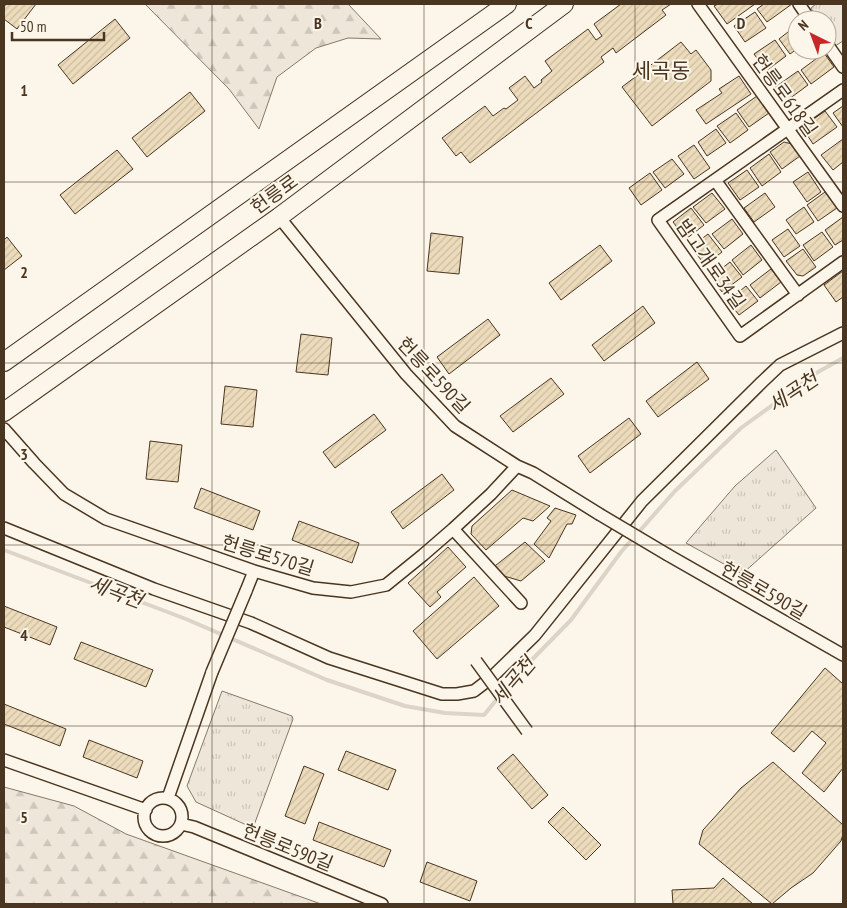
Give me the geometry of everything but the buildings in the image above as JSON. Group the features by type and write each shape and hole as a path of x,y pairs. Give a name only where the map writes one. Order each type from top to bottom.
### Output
{"main road":[{"name":"헌릉로","path":"4,362 507,4"},
{"name":"헌릉로","path":"4,412 279,217 564,4"}],"street":[{"name":"헌릉로618길","path":"698,4 843,206"},
{"name":"밤고개로34길","path":"798,295 740,336 658,220 843,90"},
{"path":"715,180 798,295 843,262"},
{"name":"헌릉로590길","path":"279,217 406,374 455,426 516,466 533,473 668,555 843,654"},
{"path":"4,528 154,588 251,623 329,658 442,694 474,691 491,678 535,635 642,501 762,382 780,365 843,333"},
{"name":"헌릉로570길","path":"4,429 64,494 106,519 254,571 313,588 351,592 386,585 453,529 516,466"},
{"path":"453,529 521,603"},
{"path":"168,798 212,672 254,571"},
{"path":"476,661 527,732"},
{"path":"4,760 146,810"},
{"path":"168,798 180,806 181,824 177,830 168,836 155,835 145,822 146,810 155,801 168,798"},
{"name":"헌릉로590길","path":"181,824 194,827 382,904"}],"green space":[{"path":"145,4 348,4 381,39 348,38 316,48 277,77 259,129 229,89"},
{"path":"816,4 843,4 843,41 837,45 837,10 812,10 811,8"},
{"path":"776,450 816,508 742,574 686,543 735,486"},
{"path":"222,691 292,716 293,719 253,828 196,802 187,786"},
{"path":"4,787 74,806 126,834 321,904 4,904"}],"waterway":[{"name":"세곡천","path":"4,550 186,619 327,680 405,706 445,713 484,715 515,677 571,620 621,552 675,491 741,428 818,372 843,358"}],"district":[{"name":"세곡동","path":"661,71"}]}
